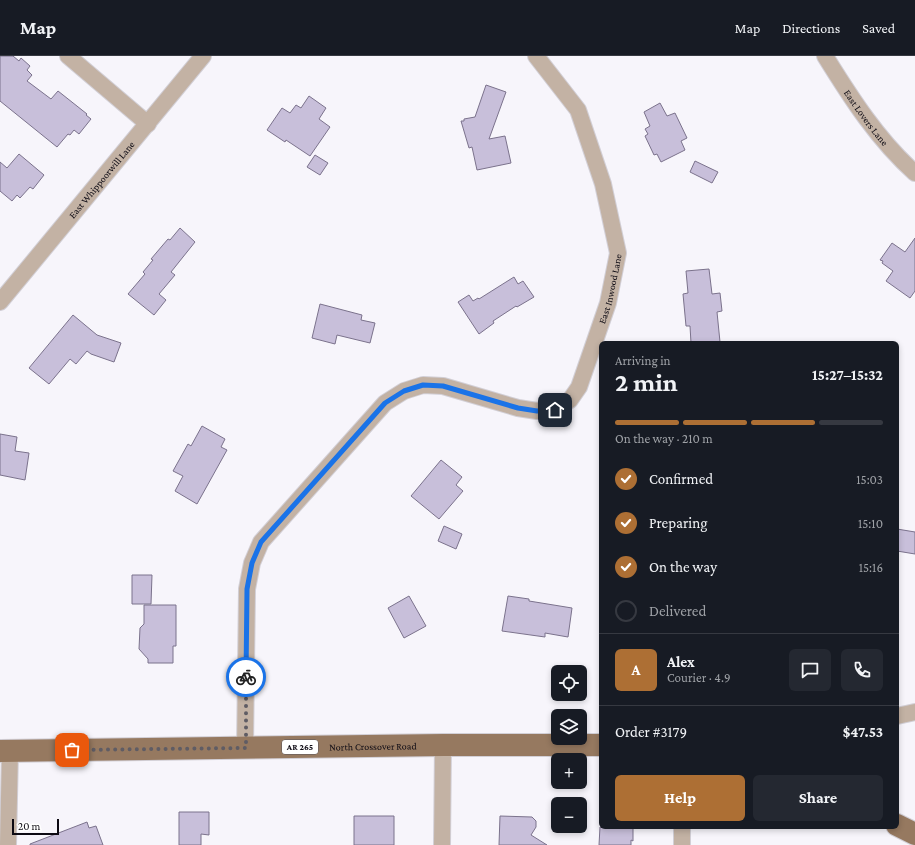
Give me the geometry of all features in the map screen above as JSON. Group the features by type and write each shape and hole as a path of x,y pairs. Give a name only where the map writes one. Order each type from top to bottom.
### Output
{"main road":[{"name":"North Crossover Road","path":"5,751 443,745 599,745"},
{"path":"899,826 915,834"}],"street":[{"path":"68,56 148,124"},
{"name":"East Whippoorwill Lane","path":"0,302 203,56"},
{"name":"East Inwood Lane","path":"246,748 247,589 252,563 261,542 385,403 404,391 423,385 443,386 518,408 537,411 555,410 570,400 579,387 608,303 618,253 603,184 578,110 536,56"},
{"name":"East Lovers Lane","path":"825,56 848,94 876,131 901,160 915,172"},
{"path":"899,716 915,712"},
{"path":"442,845 443,745"},
{"path":"5,751 8,845"},
{"path":"682,829 682,845"}],"building":[{"path":"0,56 13,56 19,61 21,58 30,66 27,70 32,75 27,81 51,99 58,91 87,114 86,115 91,119 79,134 74,130 70,135 68,134 57,147 0,101"},
{"path":"486,85 506,92 489,139 505,136 511,163 477,170 472,147 469,148 461,121 475,117"},
{"path":"309,96 326,108 319,119 330,127 310,156 286,140 285,142 267,130 282,108 290,113 296,105 301,108"},
{"path":"660,103 667,116 675,113 687,138 681,141 685,150 661,162 657,154 654,155 645,136 648,134 645,129 650,126 644,112"},
{"path":"19,154 44,175 33,189 30,187 20,198 17,195 12,201 0,191 0,162 7,168"},
{"path":"315,155 328,163 320,175 307,167"},
{"path":"695,161 718,172 712,183 690,172"},
{"path":"180,228 195,242 171,272 175,275 159,294 166,300 154,315 128,294 145,274 143,272 153,260 151,259 168,239 170,240"},
{"path":"915,238 915,291 910,298 886,281 893,271 880,260 892,243 905,252"},
{"path":"709,269 712,294 720,293 722,311 717,312 720,341 691,341 690,326 686,326 683,294 688,293 686,271"},
{"path":"514,277 518,284 523,281 534,297 517,307 516,306 493,321 494,323 479,334 458,302 469,295 473,301 478,298 479,299"},
{"path":"320,304 362,315 361,320 375,323 370,343 337,335 335,344 312,338"},
{"path":"73,315 97,335 121,343 114,362 91,354 87,351 76,364 70,359 49,384 29,368"},
{"path":"202,426 225,439 221,447 227,450 197,504 175,491 183,476 173,471 188,444 191,446"},
{"path":"0,434 17,437 15,451 29,453 25,480 0,475"},
{"path":"441,460 462,477 456,485 463,491 439,519 411,496"},
{"path":"444,526 462,534 456,549 438,541"},
{"path":"899,529 915,532 915,554 899,551"},
{"path":"132,575 152,575 151,604 132,604"},
{"path":"409,596 426,626 404,638 388,608"},
{"path":"508,596 572,608 568,637 545,633 545,637 502,631"},
{"path":"144,605 176,605 176,646 173,646 173,663 148,663 148,659 139,649 140,628 144,624"},
{"path":"179,812 209,812 209,835 201,834 201,845 179,845"},
{"path":"354,816 394,816 394,845 354,845"},
{"path":"500,816 532,817 536,821 536,827 531,835 547,845 499,845"},
{"path":"87,822 89,828 96,826 103,845 30,845 30,844"},
{"path":"600,829 633,829 633,841 631,840 631,845 599,845"}],"way so far":[{"path":"72,750 246,748 246,677"}],"route":[{"path":"246,677 247,589 252,563 261,542 385,403 404,391 423,385 443,386 518,408 537,411 555,410"}]}
